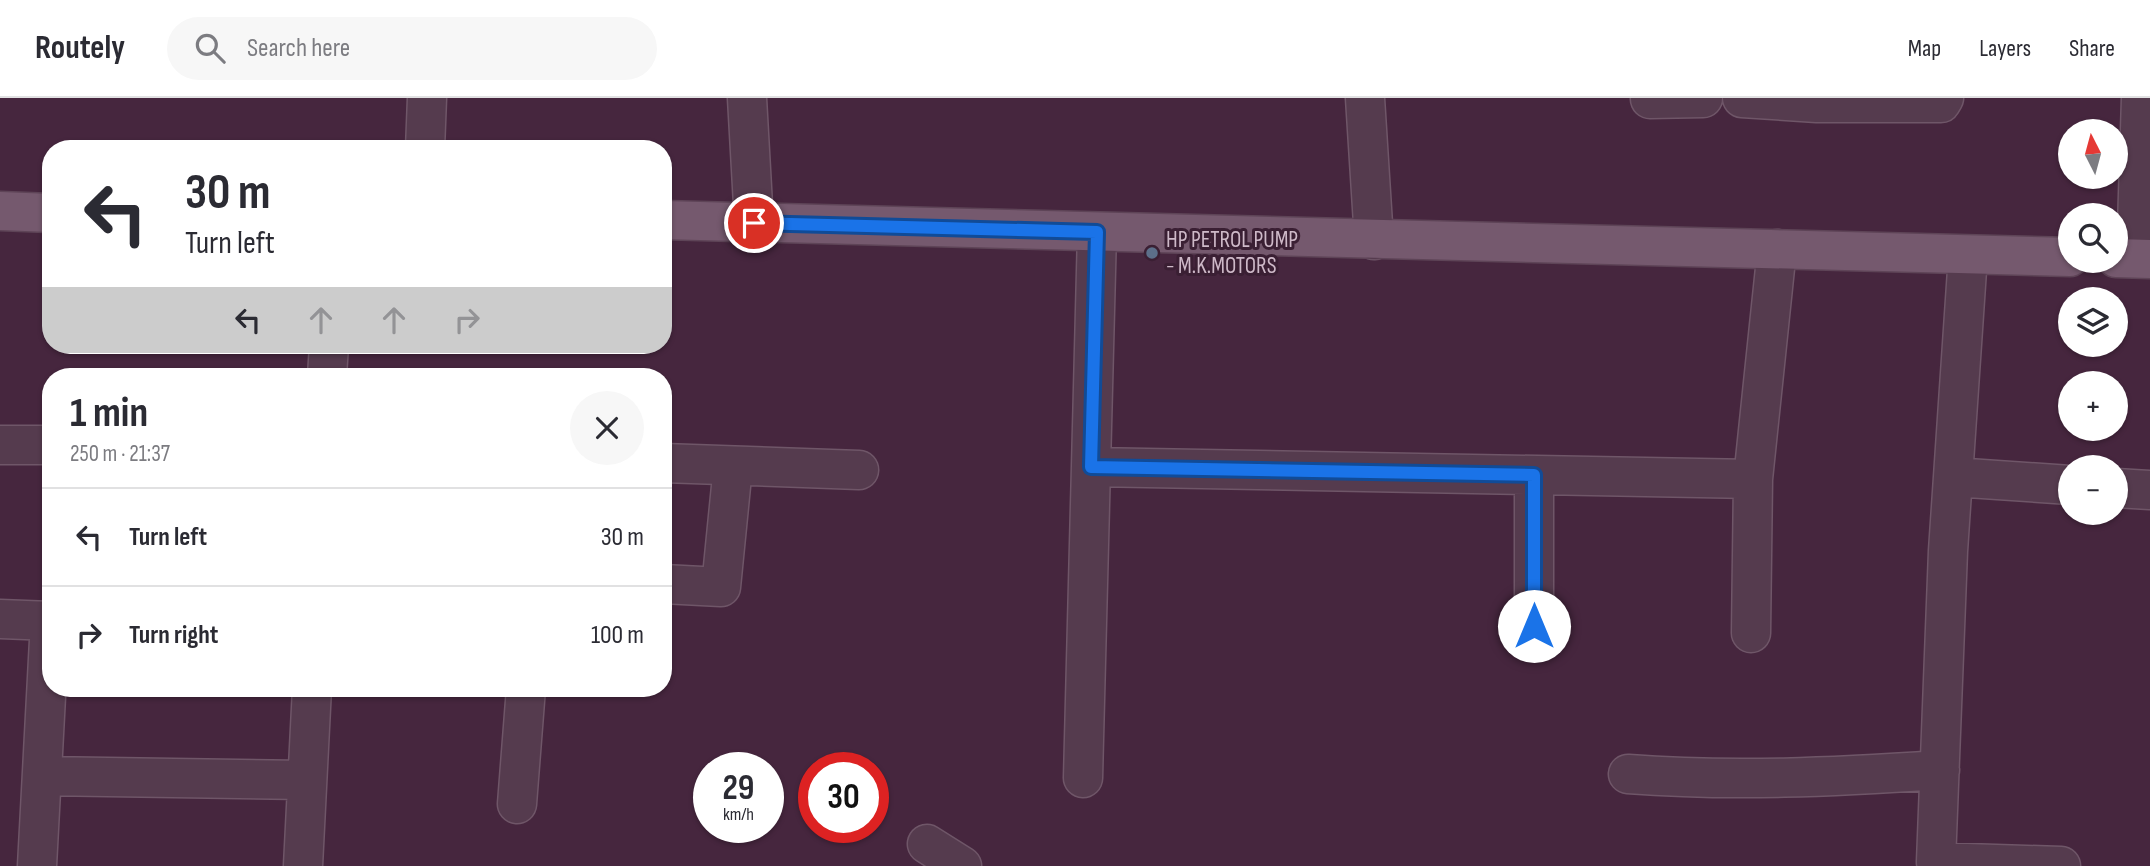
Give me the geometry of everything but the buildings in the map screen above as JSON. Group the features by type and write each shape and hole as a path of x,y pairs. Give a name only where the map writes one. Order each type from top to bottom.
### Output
{"main road":[{"path":"0,211 42,213"},
{"path":"672,220 2058,257"}],"street":[{"path":"425,140 427,98"},
{"path":"747,98 754,223"},
{"path":"1365,98 1374,240"},
{"path":"1650,99 1703,98"},
{"path":"1742,98 1895,104 1941,103 1944,98"},
{"path":"2134,258 2141,98"},
{"path":"1083,778 1097,232"},
{"path":"1751,633 1753,479 1777,249"},
{"path":"1968,255 1953,477 1936,862 2062,866"},
{"path":"0,445 42,445"},
{"path":"672,463 859,470"},
{"path":"672,584 721,587 733,466"},
{"path":"1091,467 1753,479"},
{"path":"1534,475 1534,626"},
{"path":"1953,477 2058,484"},
{"path":"2128,489 2150,490"},
{"path":"0,619 42,621"},
{"path":"37,866 47,697"},
{"path":"303,866 311,697"},
{"path":"517,804 525,697"},
{"path":"1628,774 1710,780 1792,780 1940,770"},
{"path":"42,776 306,780"},
{"path":"927,844 962,866"}],"place":[{"name":"HP PETROL PUMP - M.K.MOTORS","path":"1152,253"}],"route":[{"path":"754,223 1097,232 1091,467 1534,475 1534,626"}]}
